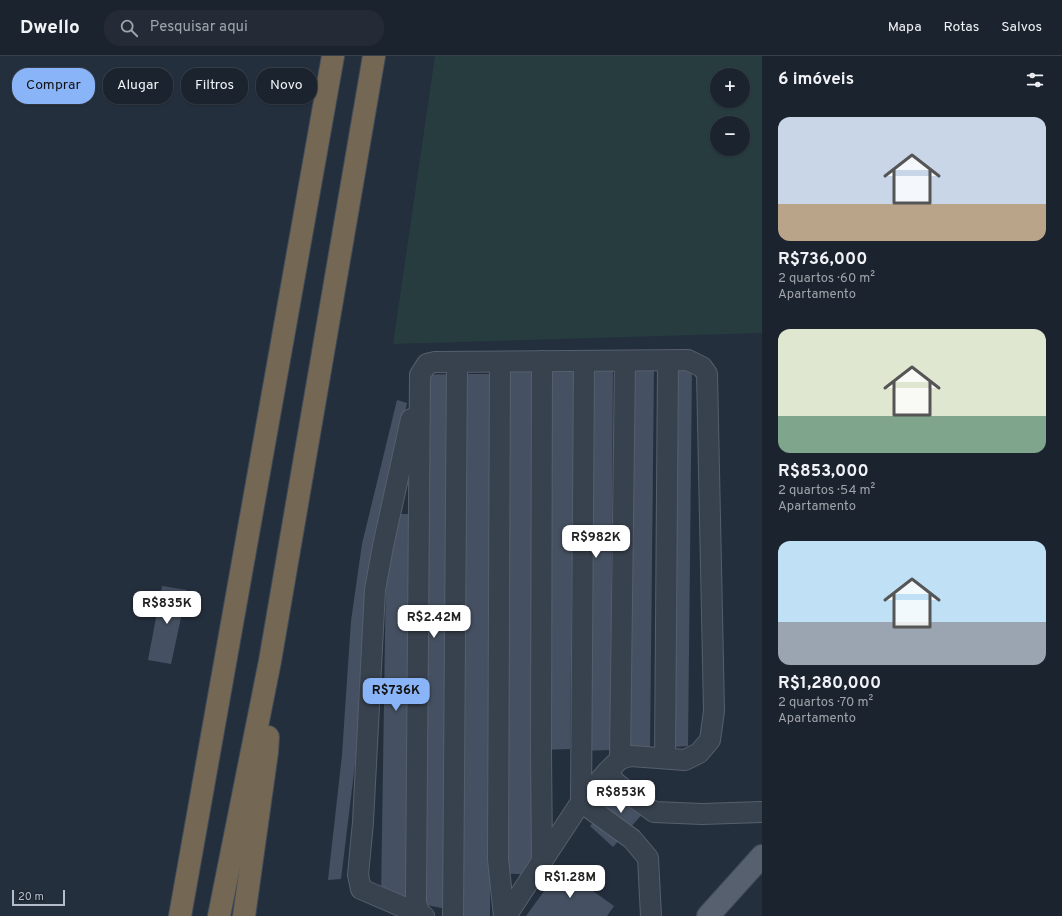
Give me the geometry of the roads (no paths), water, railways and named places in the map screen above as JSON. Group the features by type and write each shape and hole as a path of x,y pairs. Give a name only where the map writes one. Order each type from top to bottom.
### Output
{"highway":[{"path":"180,916 333,56"},
{"path":"219,916 270,661 374,56"},
{"path":"244,916 267,752 270,661"}],"main road":[{"path":"708,916 762,856"}],"lane":[{"path":"422,915 361,889 358,874 363,822 375,590 420,375 427,364 435,362 688,360 702,367 707,374 714,711 710,740 699,753 685,760 631,756 614,765 581,802 505,916"},
{"path":"542,361 542,861"},
{"path":"581,802 584,361"},
{"path":"625,361 614,765 616,783 654,812 702,814 762,812"},
{"path":"665,758 668,361"},
{"path":"453,916 457,362"},
{"path":"500,362 498,859 505,916"},
{"path":"420,375 416,903 422,915"},
{"path":"581,802 632,839 648,858 651,916"}]}
